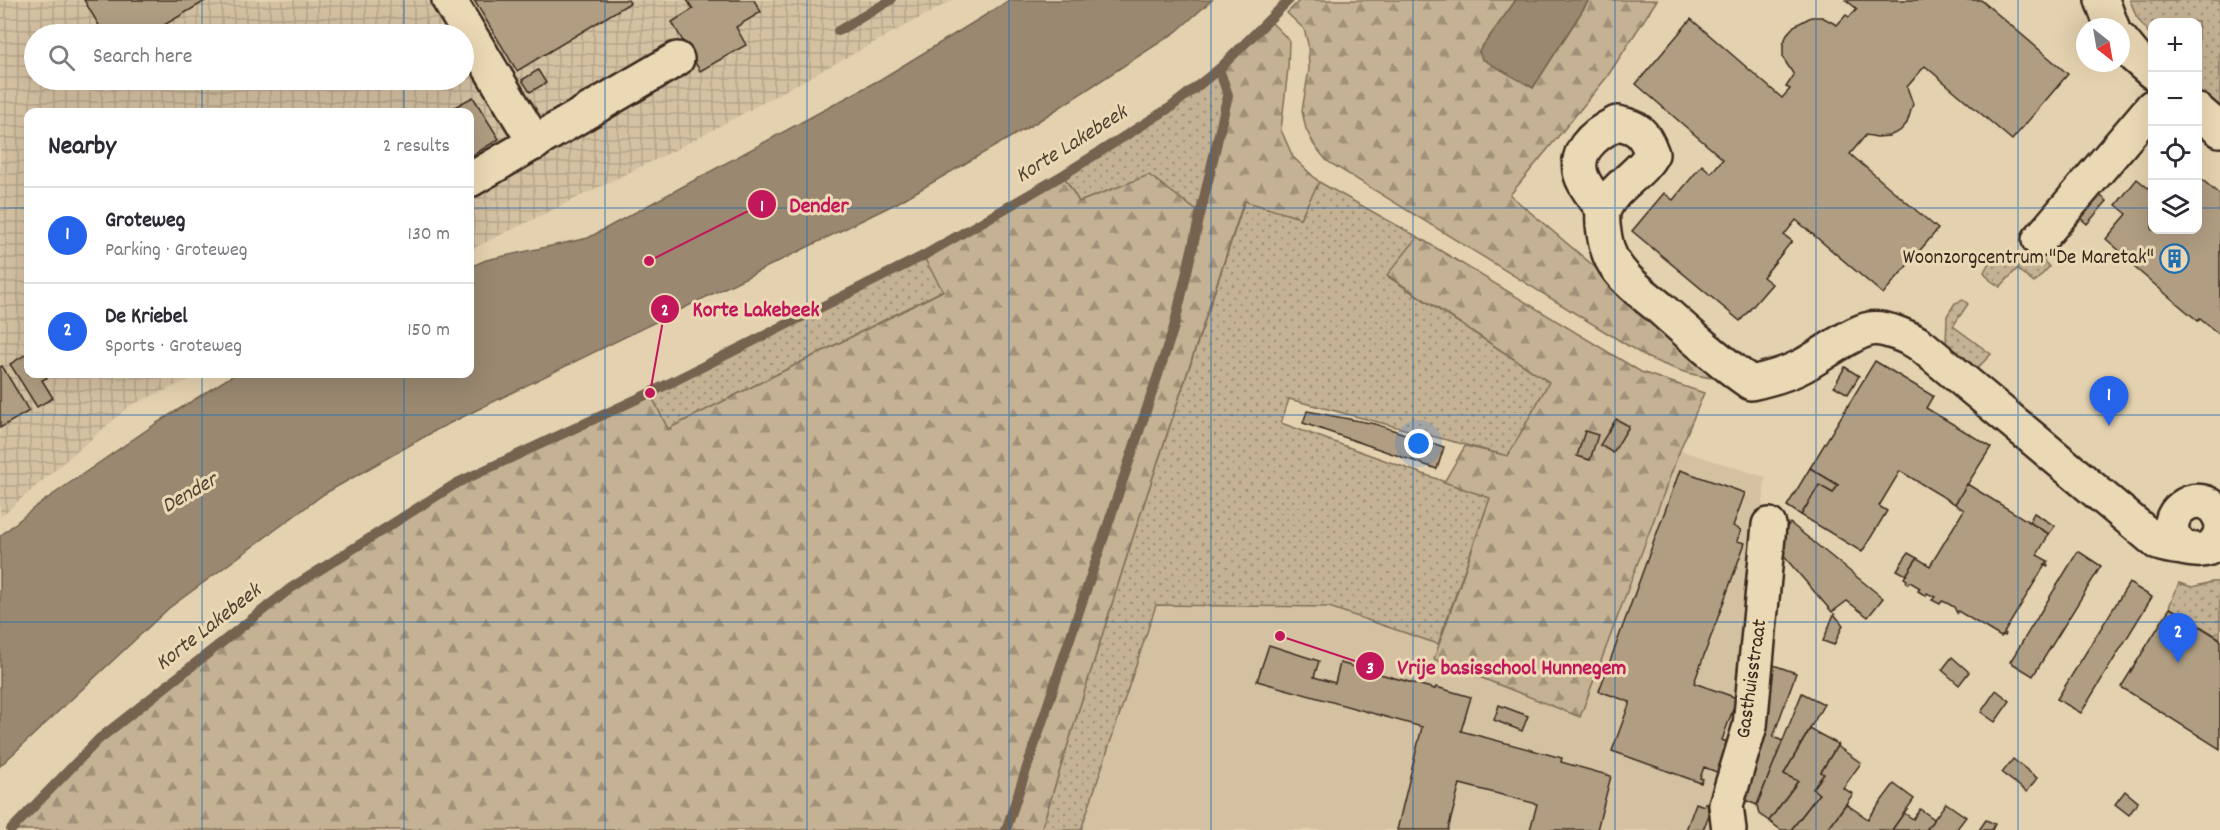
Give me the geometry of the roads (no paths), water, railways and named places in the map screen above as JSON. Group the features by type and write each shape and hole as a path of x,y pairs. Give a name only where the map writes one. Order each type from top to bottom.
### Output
{"street":[{"path":"449,0 463,24"},
{"path":"2102,0 2109,18"},
{"path":"474,42 535,143"},
{"path":"2130,51 2148,68"},
{"path":"474,178 677,59"},
{"path":"2039,240 2148,112"},
{"path":"2202,114 2220,130"},
{"path":"1604,210 1605,239 1611,258 1624,277 1724,365 1751,383 1802,367 1870,328 1909,337 2134,526 2158,543 2200,551 2208,548 2215,544 2218,516 2197,501 2181,506 2157,528 2146,531 2134,526"},
{"path":"2176,512 2171,528 2173,536 2184,548"},
{"name":"Gasthuisstraat","path":"1729,830 1726,805 1750,726 1770,525"}],"water":[{"path":"1010,0 1212,0 1176,32 1037,122 897,203 438,429 324,494 169,608 0,766 0,536 35,507 157,423 229,378 474,378 474,265 486,260 588,238 881,79"},
{"path":"1516,0 1589,0 1533,88 1482,59 1479,51"}],"waterway":[{"path":"838,31 891,0"},
{"name":"Korte Lakebeek","path":"11,830 99,739 291,588 457,483 650,393 923,256 1063,175 1171,107 1219,69 1289,0"},
{"path":"1006,830 1174,327 1228,95 1219,69"}],"place":[{"name":"Woonzorgcentrum \"De Maretak\"","path":"2175,259"},
{"name":"Dender","path":"649,261"},
{"name":"Korte Lakebeek","path":"650,393"},
{"name":"Groteweg","path":"2109,426"},
{"name":"Vrije basisschool Hunnegem","path":"1280,636"},
{"name":"De Kriebel","path":"2178,663"}]}
